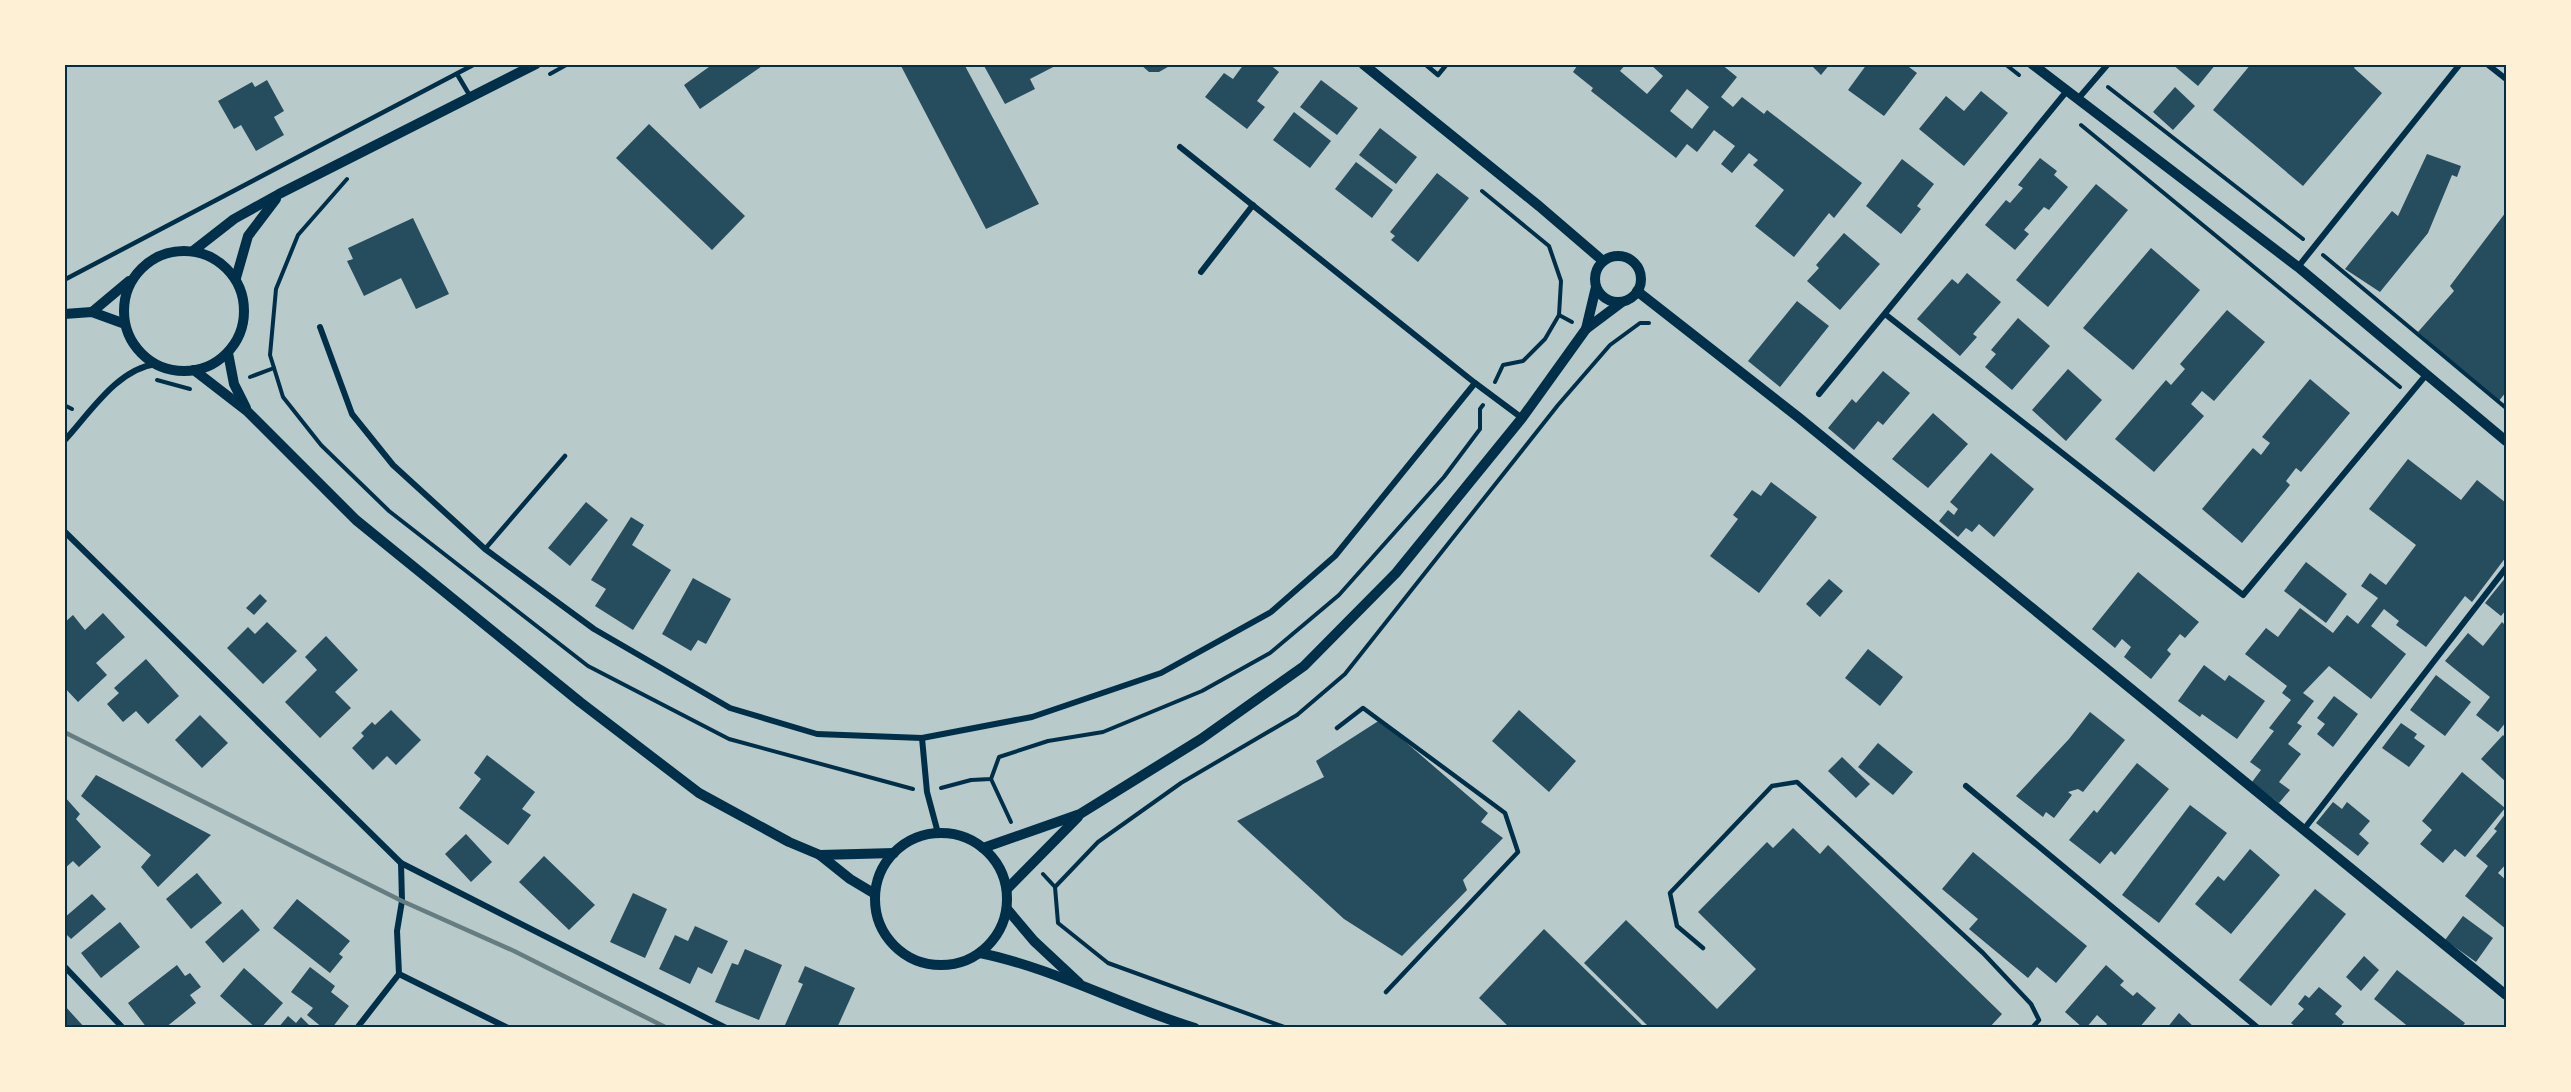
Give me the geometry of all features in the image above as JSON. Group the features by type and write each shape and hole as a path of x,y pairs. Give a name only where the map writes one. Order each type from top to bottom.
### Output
{"street":[{"path":"192,251 234,219 279,194 536,64"},
{"path":"1363,64 1539,206 1603,261"},
{"path":"2032,64 2298,267 2506,441"},
{"path":"2077,100 2108,64"},
{"path":"2298,267 2460,64"},
{"path":"2487,64 2506,79"},
{"path":"1819,394 2066,92"},
{"path":"1180,147 1522,418"},
{"path":"236,278 248,236 279,194"},
{"path":"1201,272 1253,205"},
{"path":"92,312 134,278 145,265 159,256 175,251 192,251 209,255 224,265 236,278 243,297 245,317 239,336 228,353 212,364 194,370 175,370 156,364 142,354 131,340 125,324 124,308 127,292 134,278"},
{"path":"984,848 1080,814 1201,739 1304,666 1396,573 1522,418 1586,329 1632,297 1637,291 1640,274 1630,260 1622,256 1612,256 1597,268 1594,277 1596,287 1586,329"},
{"path":"1596,287 1607,300 1622,302"},
{"path":"1637,291 1798,417 2506,995"},
{"path":"64,314 92,312 125,324"},
{"path":"1885,314 2243,595 2426,375"},
{"path":"320,327 352,414 393,465 485,549 594,629 730,708 817,734 922,738 1032,717 1161,673 1271,612 1335,556 1475,383"},
{"path":"228,353 234,384 247,411"},
{"path":"64,441 123,376 141,366 156,364"},
{"path":"194,370 247,411 356,520 580,702 699,793 789,842 820,855 850,879 875,894"},
{"path":"64,531 401,863 726,1028"},
{"path":"2304,828 2506,568"},
{"path":"922,738 927,792 938,833"},
{"path":"1965,786 2258,1028"},
{"path":"1007,889 1080,814"},
{"path":"938,833 970,840 984,848 995,860 1003,874 1007,889 1007,909 997,933 980,953 963,962 945,965 926,964 909,957 894,946 883,930 876,913 875,894 881,872 894,853 906,843 921,836 938,833"},
{"path":"820,855 894,853"},
{"path":"357,1028 399,974 396,931 402,901 401,863"},
{"path":"1007,909 1034,941 1083,987"},
{"path":"980,953 1018,961 1195,1028"},
{"path":"64,966 123,1028"},
{"path":"399,974 508,1028"}],"lane":[{"path":"64,280 475,64"},
{"path":"1425,64 1438,75 1447,64"},
{"path":"457,74 472,98"},
{"path":"485,549 565,456"},
{"path":"1337,728 1362,708 1505,813 1518,852 1386,992"},
{"path":"1703,948 1677,926 1670,894 1772,786 1797,782 1983,953 2031,1004 2039,1020 2032,1028"}],"path":[{"path":"547,75 568,64"},
{"path":"2006,64 2022,78"},
{"path":"2096,78 2314,248 2506,408"},
{"path":"2056,105 2409,394"},
{"path":"348,177 298,235 276,289 270,355 283,397 321,446 390,511 588,666 729,739 927,792 971,780 991,779 999,757 1048,741 1103,732 1202,691 1270,653 1339,595 1444,477 1480,429 1480,409 1503,366 1523,361 1545,339 1559,315 1561,281 1549,246 1482,191"},
{"path":"243,380 274,368"},
{"path":"146,377 195,391"},
{"path":"1055,887 1058,923 1108,963 1287,1028"}],"shaded area":[{"path":"65,65 2506,65 2506,1027 65,1027"}],"building":[{"path":"713,64 765,64 700,109 684,85"},
{"path":"900,64 964,64 1039,204 986,229"},
{"path":"983,64 1059,64 1030,79 1035,89 1005,104"},
{"path":"1140,64 1173,64 1159,72 1149,72"},
{"path":"1244,64 1269,64 1279,72 1257,101 1265,107 1247,129 1205,97 1224,73 1233,79"},
{"path":"1575,64 1626,64 1620,71 1647,94 1663,76 1650,64 1721,64 1737,77 1721,97 1733,107 1742,97 1764,114 1767,110 1862,183 1834,218 1829,213 1794,257 1755,226 1784,190 1753,165 1758,160 1749,153 1732,173 1721,164 1735,146 1714,130 1697,152 1687,144 1676,158 1591,91 1593,88 1573,72 1577,66","holes":["1687,89 1709,107 1692,129 1670,111"]},
{"path":"1810,64 1830,64 1821,75"},
{"path":"1867,64 1905,64 1917,73 1884,116 1848,90"},
{"path":"2172,64 2216,64 2198,86"},
{"path":"2251,64 2357,64 2354,68 2382,93 2303,186 2213,110"},
{"path":"267,80 284,111 274,117 284,135 256,151 241,125 234,129 218,101 252,82 255,87"},
{"path":"1321,80 1358,108 1337,135 1300,107"},
{"path":"2175,87 2195,106 2173,130 2153,112"},
{"path":"1981,91 2008,113 1964,166 1919,129 1946,96 1964,111"},
{"path":"1294,112 1331,141 1310,168 1273,140"},
{"path":"649,124 745,216 712,250 616,158"},
{"path":"1380,128 1417,157 1396,184 1359,155"},
{"path":"2427,154 2461,166 2457,177 2452,175 2428,233 2380,292 2345,269 2392,211 2398,216"},
{"path":"2040,158 2057,171 2054,175 2068,187 2049,210 2044,207 2024,230 2029,234 2015,250 1985,225 2006,200 2010,203 2023,188 2018,185"},
{"path":"1902,159 1934,184 1917,206 1921,209 1901,234 1866,206"},
{"path":"1356,162 1393,190 1372,218 1335,189"},
{"path":"1437,173 1469,198 1418,262 1391,240 1395,236 1390,232"},
{"path":"2096,184 2128,210 2048,307 2016,280"},
{"path":"2506,212 2506,392 2498,402 2418,332 2454,291 2450,286"},
{"path":"413,218 449,294 416,309 401,278 364,296 347,261 353,259 348,248"},
{"path":"1844,233 1880,264 1840,310 1807,281 1819,268 1816,265"},
{"path":"2151,248 2200,290 2133,370 2083,328"},
{"path":"1967,273 2001,302 1973,334 1977,337 1960,356 1917,319 1952,279 1958,284"},
{"path":"1797,301 1829,326 1780,387 1748,361"},
{"path":"2227,310 2265,342 2214,401 2202,391 2191,404 2204,416 2154,472 2115,439 2166,380 2171,385 2185,369 2180,364"},
{"path":"2018,318 2050,346 2012,390 1985,367 1996,354 1991,350"},
{"path":"2068,369 2102,400 2066,441 2032,410"},
{"path":"1883,371 1910,393 1883,425 1878,421 1854,450 1828,428 1852,399 1856,403"},
{"path":"2310,379 2350,413 2301,472 2296,468 2286,481 2290,485 2242,543 2202,509 2253,448 2261,455 2270,443 2262,437"},
{"path":"1933,413 1968,444 1928,488 1892,459"},
{"path":"1991,453 2034,489 1994,537 1979,524 1972,532 1966,528 1958,537 1939,521 1948,510 1954,515 1958,509 1950,502"},
{"path":"2408,459 2461,500 2477,480 2506,503 2506,557 2472,602 2465,596 2426,647 2396,625 2399,621 2384,609 2371,626 2406,654 2371,699 2329,666 2303,693 2314,701 2297,723 2302,726 2288,744 2301,754 2279,782 2290,790 2279,803 2252,782 2261,770 2250,762 2274,731 2269,728 2291,700 2282,693 2287,686 2245,654 2266,628 2278,637 2300,608 2333,633 2347,615 2358,624 2378,598 2361,586 2370,573 2386,585 2416,545 2369,509"},
{"path":"1771,482 1817,517 1759,593 1710,556 1738,519 1733,515 1752,490 1761,496"},
{"path":"586,502 608,520 570,566 548,548"},
{"path":"631,517 644,525 632,545 671,570 633,630 595,606 606,589 591,580"},
{"path":"2306,562 2347,594 2326,623 2284,591"},
{"path":"2138,572 2199,622 2185,638 2180,634 2167,650 2171,654 2151,679 2124,657 2131,647 2122,639 2115,648 2092,629"},
{"path":"2506,577 2506,610 2501,616 2485,603"},
{"path":"693,578 731,599 706,644 698,640 691,651 662,634"},
{"path":"1829,579 1843,591 1820,617 1806,604"},
{"path":"260,594 267,601 254,615 246,608"},
{"path":"103,613 125,637 96,663 107,675 78,702 64,687 64,623 73,615 85,630"},
{"path":"267,622 297,651 263,684 227,648 248,627 255,634"},
{"path":"2502,622 2506,626 2506,659 2504,662 2506,664 2506,722 2498,732 2476,715 2490,697 2445,661 2468,633 2483,646"},
{"path":"326,636 358,670 335,692 351,708 320,738 285,702 317,670 305,657"},
{"path":"1868,649 1903,677 1880,706 1845,678"},
{"path":"146,659 179,696 148,724 136,711 123,722 107,704 119,693 114,688"},
{"path":"2204,665 2225,681 2229,675 2265,701 2237,739 2202,714 2200,717 2178,701"},
{"path":"2436,675 2471,702 2445,736 2410,710"},
{"path":"2334,696 2358,714 2333,747 2317,734 2325,724 2317,718"},
{"path":"391,710 421,740 396,765 387,756 373,770 352,748 364,736 361,733 372,722 375,725"},
{"path":"1519,710 1576,761 1549,792 1492,741"},
{"path":"2090,712 2125,740 2083,792 2078,789 2068,792 2072,795 2054,818 2046,812 2043,817 2016,796 2069,739"},
{"path":"200,715 228,743 202,768 175,740"},
{"path":"1380,720 1488,813 1481,822 1503,838 1463,880 1467,890 1402,956 1344,919 1237,821 1324,777 1316,761"},
{"path":"2401,723 2417,734 2414,738 2425,746 2409,767 2382,748"},
{"path":"2503,735 2506,738 2506,782 2481,759"},
{"path":"1878,743 1913,772 1893,795 1858,767"},
{"path":"487,755 535,792 522,809 531,815 508,845 459,808 481,779 474,773"},
{"path":"1842,757 1870,784 1856,798 1828,771"},
{"path":"2137,763 2169,789 2115,855 2111,851 2100,864 2069,840 2094,810 2097,813"},
{"path":"2462,772 2505,808 2465,857 2455,849 2443,863 2420,844 2432,830 2422,821"},
{"path":"96,775 211,835 158,887 141,867 151,855 81,796"},
{"path":"64,796 80,814 76,819 101,847 79,867 73,861 64,869"},
{"path":"2333,802 2342,809 2347,802 2370,821 2359,834 2369,843 2358,856 2316,823"},
{"path":"2190,805 2227,833 2159,923 2122,895"},
{"path":"2506,813 2506,864 2498,873 2506,880 2506,929 2465,896 2488,866 2476,856 2497,831 2494,829"},
{"path":"1793,828 1820,854 1828,845 2002,1014 1989,1028 1650,1028 1584,963 1626,920 1717,1009 1756,969 1698,912 1767,842 1773,848"},
{"path":"466,834 492,862 471,882 445,854"},
{"path":"2250,849 2280,875 2231,934 2195,904 2218,876 2224,881"},
{"path":"1973,852 2087,946 2056,983 2037,967 2028,978 1969,929 1978,919 1942,889"},
{"path":"544,856 595,905 569,930 519,882"},
{"path":"197,873 222,903 191,929 166,899"},
{"path":"2315,889 2346,914 2271,1006 2239,980"},
{"path":"633,893 667,909 645,958 610,942"},
{"path":"92,894 106,909 71,939 64,932 64,918"},
{"path":"297,899 350,941 339,954 343,957 330,973 273,928"},
{"path":"242,909 260,930 223,963 205,942"},
{"path":"2463,916 2493,938 2476,962 2445,940"},
{"path":"120,922 140,947 101,978 81,953"},
{"path":"695,926 728,941 712,974 698,967 690,984 659,969 675,935 688,941"},
{"path":"1544,929 1645,1028 1510,1028 1479,998"},
{"path":"745,949 782,965 759,1020 715,1002 732,963 738,965"},
{"path":"2364,956 2379,970 2361,991 2346,977"},
{"path":"177,965 185,976 190,973 201,987 190,995 196,1003 165,1028 147,1028 128,1003"},
{"path":"2106,965 2124,981 2120,985 2133,996 2137,992 2156,1008 2139,1028 2104,1028 2107,1024 2097,1015 2086,1028 2083,1028 2065,1012"},
{"path":"805,966 855,988 837,1028 791,1028 785,1025 803,984 798,982"},
{"path":"310,967 335,986 331,992 349,1006 332,1028 323,1028 307,1015 313,1008 291,992"},
{"path":"244,968 283,1003 261,1028 256,1028 220,996"},
{"path":"2397,970 2465,1023 2461,1028 2410,1028 2374,999"},
{"path":"2319,987 2342,1006 2335,1014 2344,1022 2339,1028 2297,1028 2291,1023 2304,1009 2298,1004 2305,995 2309,998"},
{"path":"64,1005 85,1028 64,1028"},
{"path":"2179,1013 2195,1028 2167,1028"},
{"path":"288,1016 296,1023 301,1017 312,1028 278,1028"}],"railway":[{"path":"64,732 402,901 514,951 667,1028"}]}
